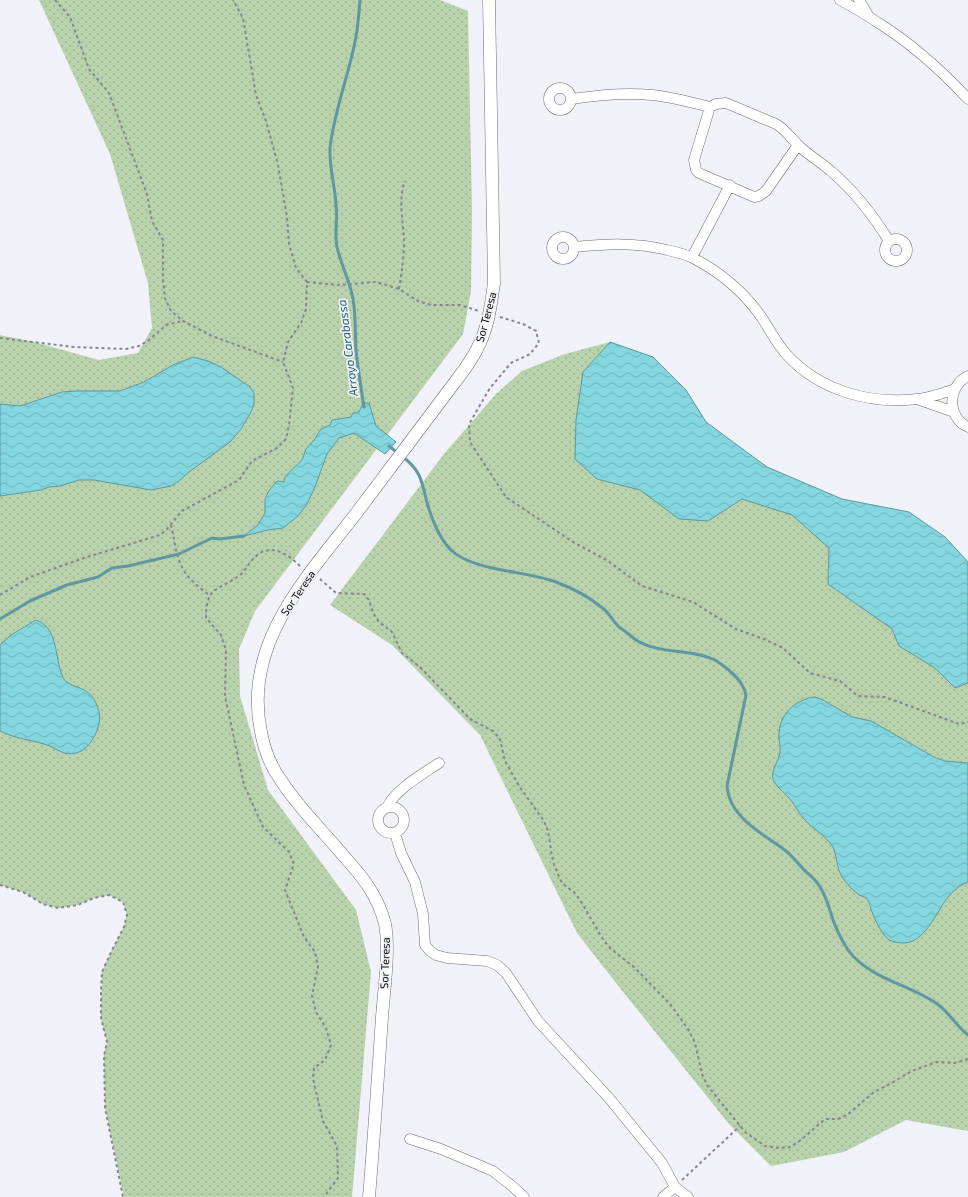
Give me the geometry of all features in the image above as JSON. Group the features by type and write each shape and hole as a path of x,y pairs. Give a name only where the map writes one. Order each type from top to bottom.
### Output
{"street":[{"name":"Sor Teresa","path":"369,1197 385,982 385,924 376,898 364,878 294,798 271,764 262,738 259,723 257,691 259,674 271,636 296,592 458,378 477,349 483,335 492,302 495,256 490,0"},
{"path":"840,0 869,17 911,46 948,78 968,99"},
{"path":"859,0 869,17"},
{"path":"571,99 634,93 673,98 710,107 716,104 726,103 776,124 782,128 798,145 832,171 846,184 875,218 890,241"},
{"path":"710,107 694,160 696,170 754,197 763,194 798,145"},
{"path":"692,257 730,185"},
{"path":"574,247 610,243 633,244 653,246 692,257 724,277 738,289 760,315 773,336 787,354 815,377 834,388 858,396 886,400 917,399 955,389"},
{"path":"968,376 959,383 952,396 952,404 958,420 968,427"},
{"path":"917,399 954,412"},
{"path":"386,808 390,800 401,790 439,763"},
{"path":"386,808 396,808 401,811 403,816 402,826 395,833 385,832 378,824 379,814 386,808"},
{"path":"395,833 401,853 415,882 423,914 425,945 436,955 446,958 487,961 497,965 506,973 538,1021 609,1098 662,1163 675,1186 688,1197"},
{"path":"410,1139 440,1149 493,1171 524,1197"},
{"path":"662,1197 675,1186"}],"path":[{"path":"55,0 70,17 89,69 109,92 147,194 152,221 163,240 163,279 165,298 171,311 183,321 212,336 283,362"},
{"path":"0,595 30,577 87,557 160,535 182,511 239,480 252,462 277,448 286,439 290,425 293,388 283,362 288,342 301,323 306,309 307,282 296,268 289,244 287,217 278,164 266,121 256,96 243,18 233,0"},
{"path":"399,289 403,265 404,239 401,194 404,181"},
{"path":"307,282 338,285 376,282 399,289 418,301 431,304 460,305 480,311"},
{"path":"500,317 524,324 536,331 539,343 530,354 511,363 490,388 469,424 470,442 506,497 573,542 608,561 642,586 693,602 736,629 764,639 783,648 810,673 840,681 858,696 885,697 959,724 968,722"},
{"path":"0,338 74,347 126,349 139,346 149,340 166,325 183,321"},
{"path":"171,524 180,561 188,576 210,596"},
{"path":"300,566 290,556 276,550 265,551 254,558 245,571 233,580 213,590 206,605 206,618 221,635 226,650 225,696 244,785 263,827 289,852 294,864 285,890 304,937 315,952 318,967 312,996 316,1012 326,1028 331,1045 325,1060 314,1068 313,1078 322,1121 337,1146 338,1178 324,1197"},
{"path":"320,579 336,593 364,594 369,600 373,613 379,622 392,632 402,653 420,667 470,718 493,731 500,739 505,761 519,786 544,821 548,832 553,862 563,884 574,892 580,900 604,941 611,949 634,967 670,1004 688,1030 694,1043 702,1074 708,1085 745,1132 765,1146 779,1148 790,1147 801,1140 825,1119 838,1119 848,1114 874,1092 912,1071 936,1062 955,1063 968,1059"},
{"path":"0,885 23,892 43,904 58,908 78,906 94,898 109,895 123,902 127,915 124,927 102,972 101,1018 107,1042 104,1056 106,1108 124,1197"},
{"path":"675,1186 740,1126"}],"green space":[{"path":"39,0 440,0 468,11 472,213 471,291 463,334 255,611 239,649 240,696 268,790 356,910 371,972 352,1197 124,1197 105,1108 104,1056 107,1042 101,1018 102,972 124,927 127,915 123,902 109,895 94,898 78,905 58,908 43,904 23,892 0,885 0,335 34,342 99,360 138,353 152,328 148,283 110,154"},
{"path":"610,342 653,357 686,390 706,422 767,467 842,499 909,512 945,537 968,562 968,1131 906,1120 844,1152 771,1166 729,1124 577,933 480,735 392,645 330,605 444,454 496,394 522,371 565,354"}],"water":[{"path":"610,342 653,357 686,390 706,422 767,467 842,499 909,512 945,537 968,562 968,683 955,688 935,668 899,646 892,629 828,584 829,548 792,515 742,499 708,521 679,519 640,490 597,479 575,459 576,420 583,372"},
{"path":"193,357 208,361 221,367 250,387 254,393 254,404 241,429 230,442 179,481 171,486 151,490 94,480 79,480 41,490 0,496 0,404 20,406 62,392 120,391 144,382 173,365"},
{"path":"363,403 369,403 376,426 396,442 385,454 354,433 339,438 327,454 315,487 307,504 298,516 283,528 244,536 258,525 265,513 265,500 268,492 277,481 284,482 284,478 302,460 306,449 321,429 330,425 332,420 351,417 353,413 359,412"},
{"path":"36,620 48,629 52,636 62,675 65,680 68,683 88,692 98,707 100,719 95,735 87,747 77,753 64,753 50,746 12,736 0,731 0,645 11,635"},
{"path":"815,697 852,717 871,721 934,757 945,761 968,763 968,882 958,887 949,896 927,929 913,941 899,943 886,938 881,931 865,897 859,895 853,890 842,876 833,847 827,839 808,823 791,800 774,782 774,769 780,753 780,725 786,713 796,704 808,698"}],"waterway":[{"name":"Arroyo Carabassa","path":"360,0 356,37 335,121 330,155 336,210 336,242 353,299 356,350 364,407"},
{"name":"Arroyo Carabassa","path":"389,446 399,454"},
{"name":"Arroyo Carabassa","path":"403,457 410,463 421,479 430,512 441,537 448,547 462,558 487,567 544,578 568,587 604,609 619,627 645,645 665,650 705,656 715,660 735,675 743,686 746,695 727,786 729,797 734,807 749,824 786,851 815,880 821,888 840,936 856,959 884,978 916,992 936,1003 968,1035"},
{"path":"0,619 30,601 67,585 98,577 112,568 128,566 179,554 212,538 220,539 244,536"}]}
